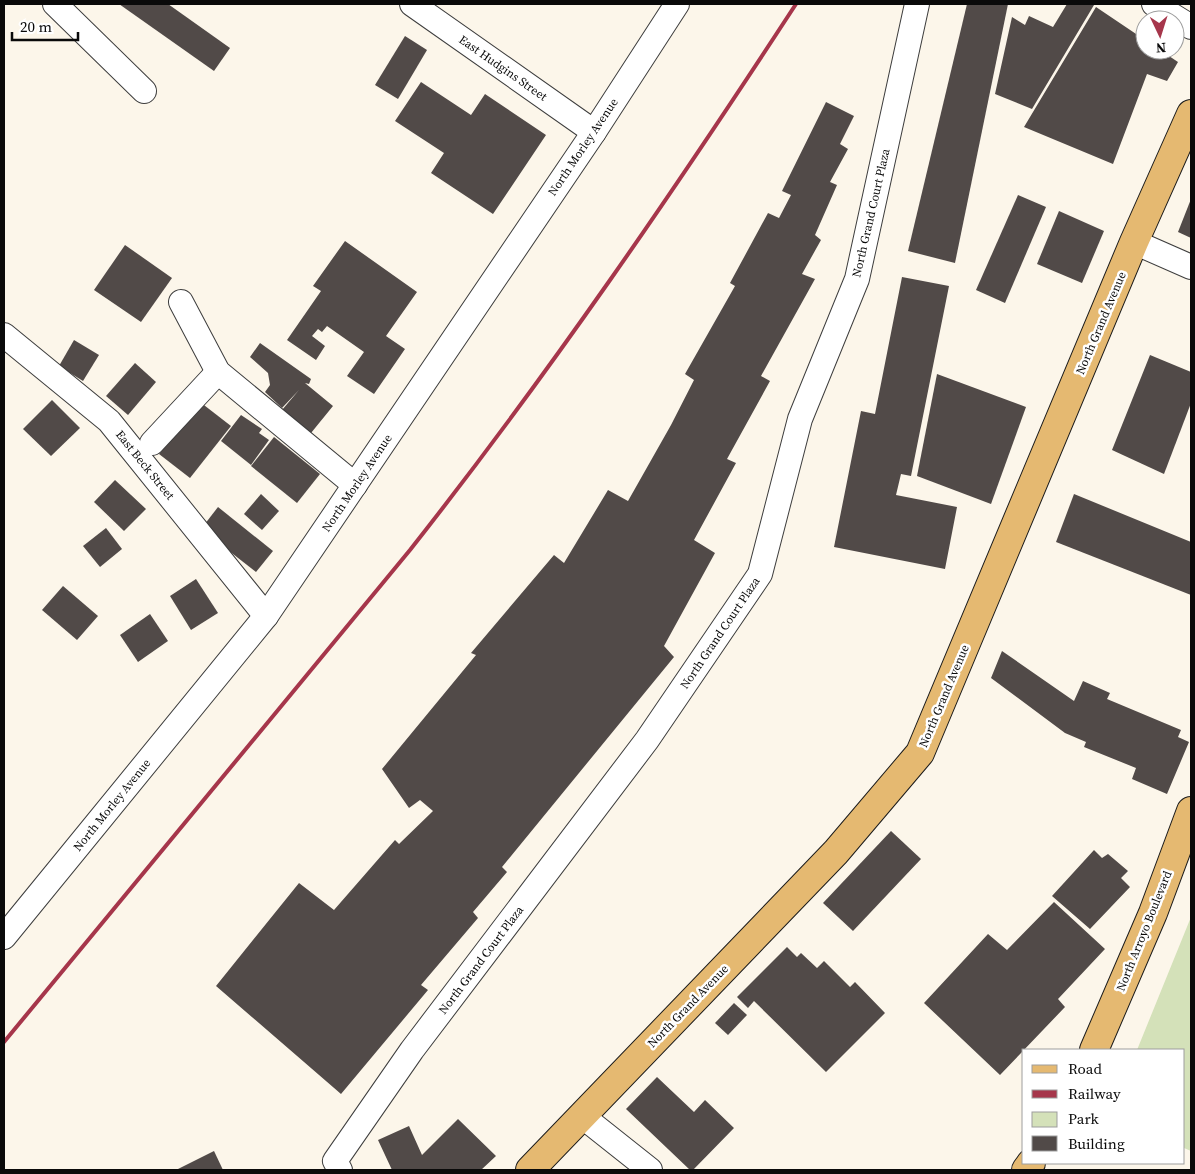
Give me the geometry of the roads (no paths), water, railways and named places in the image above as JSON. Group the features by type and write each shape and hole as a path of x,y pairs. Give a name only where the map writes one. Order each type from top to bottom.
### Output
{"main road":[{"name":"North Grand Avenue","path":"530,1170 836,852 920,753 1134,242 1191,114"},
{"name":"North Arroyo Boulevard","path":"1094,1049 1152,914 1191,811"}],"street":[{"path":"55,4 144,92"},
{"name":"East Hudgins Street","path":"412,4 594,132"},
{"name":"North Morley Avenue","path":"4,937 266,616 594,132 677,4"},
{"name":"North Grand Court Plaza","path":"340,1170 335,1161 412,1050 647,740 760,574 800,419 857,279 916,4"},
{"path":"1154,4 1191,27"},
{"path":"1134,242 1191,267"},
{"path":"181,302 218,372 355,485"},
{"name":"East Beck Street","path":"4,335 110,422 266,616"},
{"path":"152,443 218,372"},
{"path":"582,1116 650,1170"}],"railway":[{"path":"4,1042 410,550 461,484 609,282 704,144 796,4"}]}
